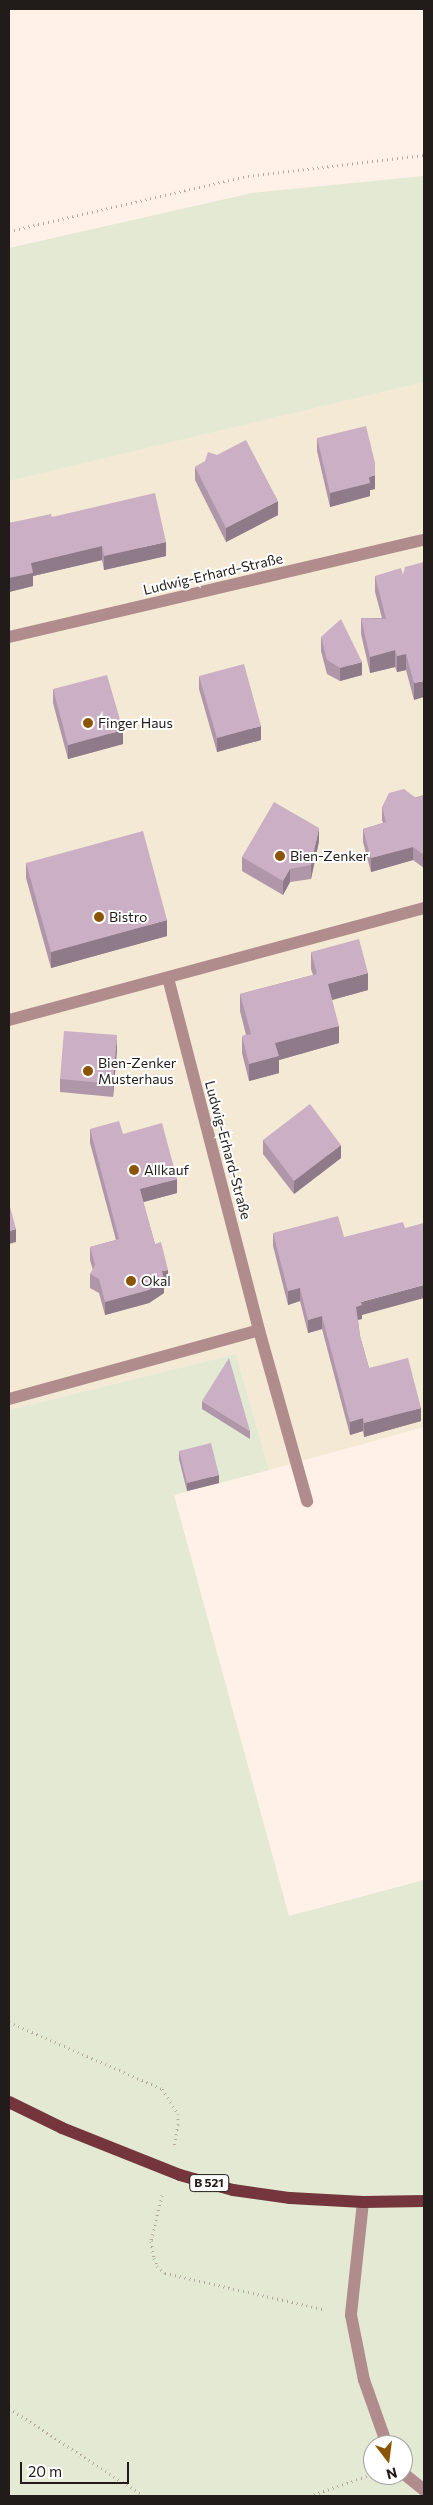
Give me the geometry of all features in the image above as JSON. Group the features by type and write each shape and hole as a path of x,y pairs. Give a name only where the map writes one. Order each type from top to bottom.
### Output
{"main road":[{"name":"B 521","path":"9,2102 62,2128 180,2174 233,2190 290,2198 363,2202 424,2201"}],"lane":[{"name":"Ludwig-Erhard-Straße","path":"9,637 424,540"},
{"path":"9,1020 424,908"},
{"name":"Ludwig-Erhard-Straße","path":"168,978 259,1330 307,1501"},
{"path":"9,1399 259,1330"},
{"path":"363,2202 351,2315 364,2380 383,2435"},
{"path":"413,2481 424,2490"}],"path":[{"path":"9,231 248,176 424,155"},
{"path":"9,2022 162,2089 178,2114 177,2134"},
{"path":"152,2231 151,2241 154,2258 157,2266 165,2273 351,2315"},
{"path":"9,2408 144,2496"},
{"path":"309,2496 363,2477"}],"shaded area":[{"path":"424,382 424,1427 269,1470 236,1354 9,1410 9,481"}],"green space":[{"path":"424,176 424,382 9,481 9,248 252,193"},
{"path":"236,1354 269,1470 174,1495 289,1916 424,1880 424,2496 9,2496 9,1410"}],"building":[{"path":"366,426 375,463 375,475 369,477 370,483 330,493 317,438"},
{"path":"246,440 278,501 226,528 195,467 205,461 208,452 217,455"},
{"path":"155,493 166,542 104,556 102,546 31,563 33,573 9,578 9,523 51,514 52,517"},
{"path":"424,562 424,681 414,683 406,654 397,656 395,650 370,657 361,618 386,619 375,576 401,568 403,575 405,567"},
{"path":"341,619 362,662 340,668 327,660 321,637"},
{"path":"244,664 261,726 217,738 199,676"},
{"name":"Finger Haus","path":"107,675 123,730 68,745 53,689"},
{"name":"Bien-Zenker","path":"404,789 416,798 424,795 424,855 413,847 371,858 363,829 386,822 382,807 389,793"},
{"name":"Bien-Zenker","path":"274,802 319,828 311,865 290,869 283,881 242,857"},
{"name":"Bistro","path":"143,831 167,920 51,952 26,863"},
{"path":"359,939 368,973 328,984 339,1026 275,1043 279,1056 249,1064 242,1036 251,1034 240,994 317,974 311,952"},
{"name":"Bien-Zenker Musterhaus","path":"64,1031 117,1035 113,1084 60,1079"},
{"path":"310,1104 341,1145 294,1181 263,1140"},
{"path":"119,1121 123,1134 162,1123 177,1179 140,1189 155,1244 161,1242 168,1270 162,1271 164,1279 149,1290 105,1302 99,1279 90,1274 95,1265 90,1247 119,1239 90,1129"},
{"path":"9,1203 16,1229 9,1231"},
{"path":"338,1216 344,1237 403,1222 405,1228 424,1223 424,1285 361,1302 362,1305 356,1307 360,1336 369,1368 408,1358 421,1408 364,1423 363,1418 350,1422 322,1316 308,1320 300,1288 288,1291 273,1233"},
{"path":"229,1358 250,1431 202,1401"},
{"path":"211,1443 219,1475 187,1483 179,1451"}],"place":[{"name":"Finger Haus","path":"88,723"},
{"name":"Bien-Zenker","path":"280,856"},
{"name":"Bistro","path":"99,917"},
{"name":"Bien-Zenker Musterhaus","path":"88,1071"},
{"name":"Allkauf","path":"134,1170"},
{"name":"Okal","path":"131,1281"}]}
